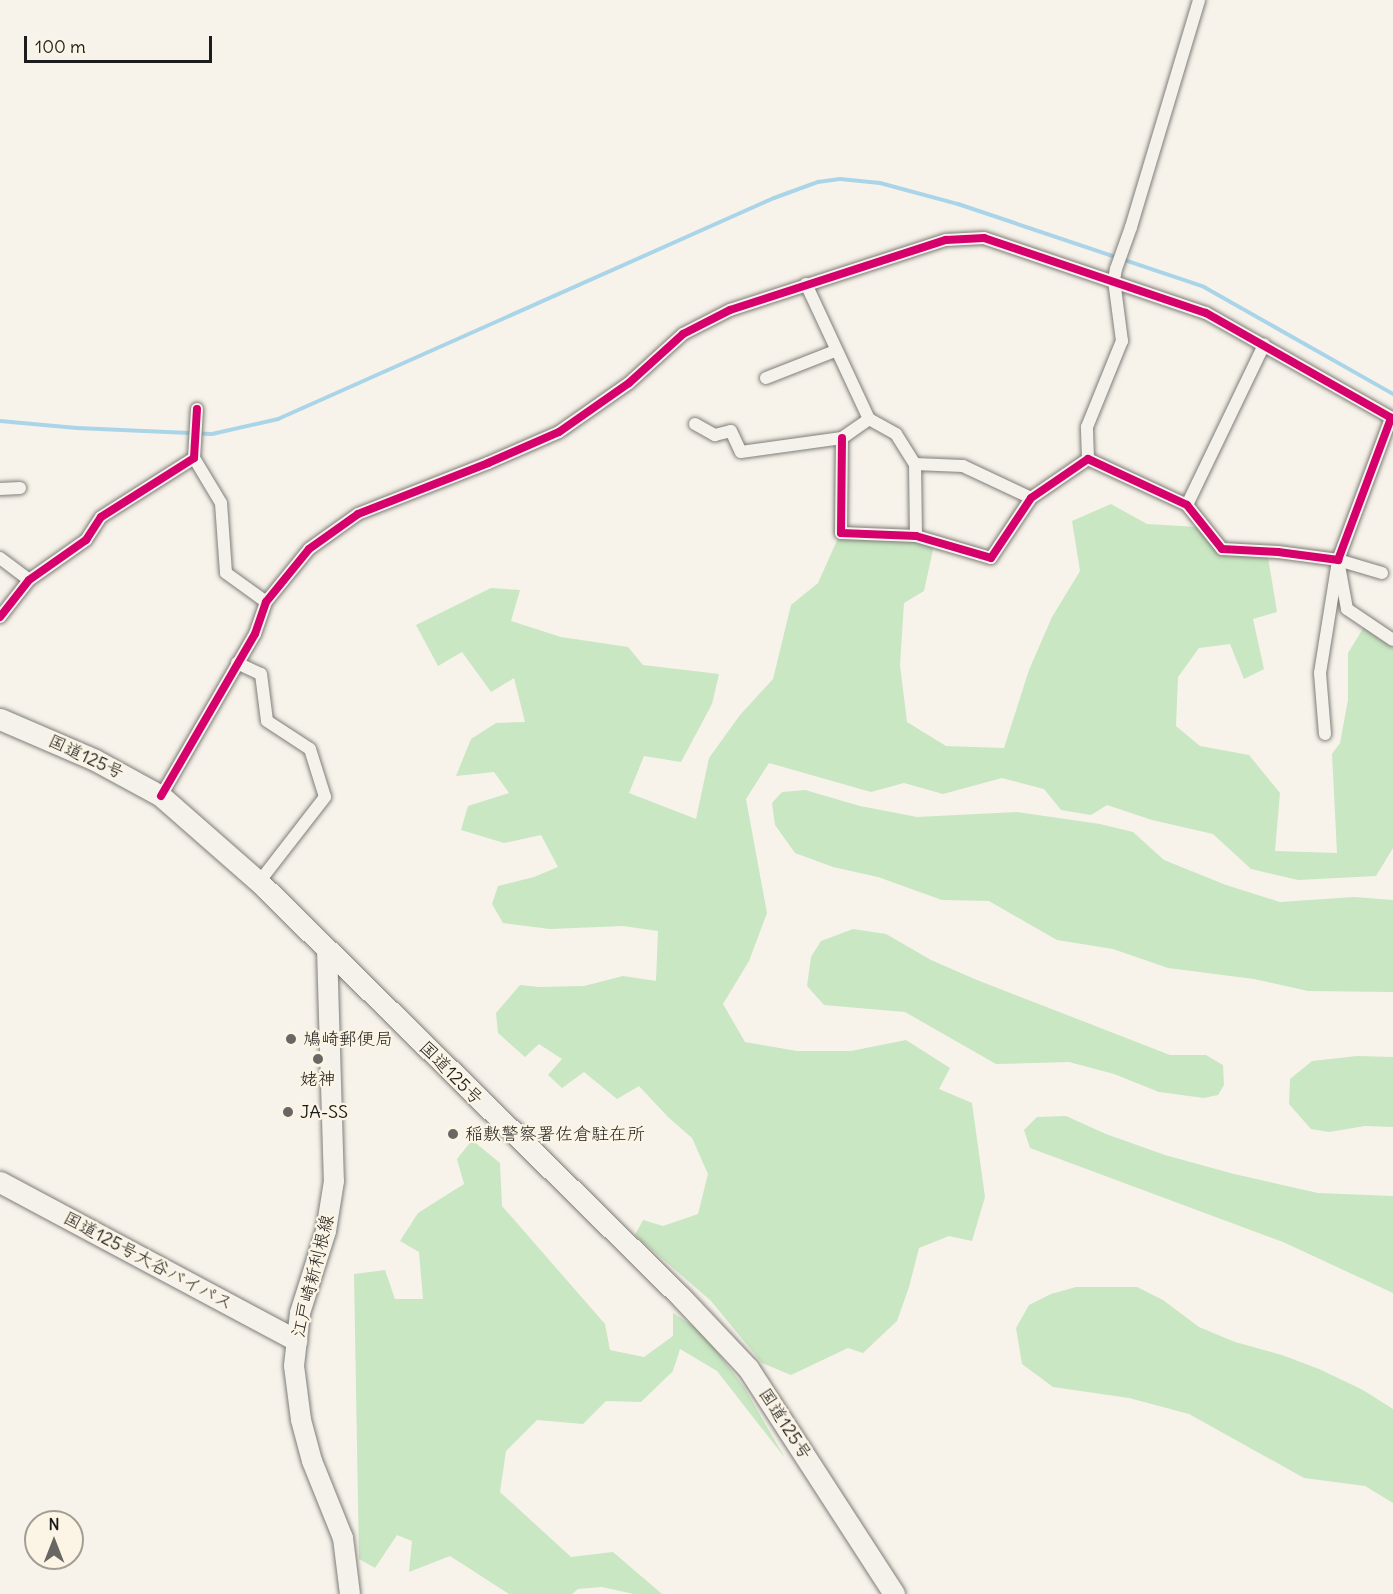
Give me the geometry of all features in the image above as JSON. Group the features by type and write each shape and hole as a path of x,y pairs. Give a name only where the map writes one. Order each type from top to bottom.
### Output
{"highway":[{"name":"国道125号","path":"0,719 95,759 161,796 259,882 681,1297 748,1368 894,1594"},
{"name":"国道125号大谷バイパス","path":"0,1182 296,1340"}],"main road":[{"name":"江戸崎新利根線","path":"327,949 334,1181 326,1231 300,1313 294,1366 301,1420 312,1461 343,1538 350,1594"}],"street":[{"path":"1088,459 1087,427 1122,341 1115,274 1199,0"},
{"path":"161,796 255,634 266,602 309,549 358,514 488,463 559,432 629,383 683,334 730,310 946,240 984,238 1115,274 1206,312 1392,418 1338,560 1320,673 1325,734"},
{"path":"806,284 835,351 869,419 896,434 915,464 916,536"},
{"path":"1187,505 1264,345"},
{"path":"766,378 835,351"},
{"path":"197,409 194,458 221,503 226,573 266,602"},
{"path":"695,424 715,435 730,431 741,452 842,438 869,419"},
{"path":"842,438 841,533 916,536 991,558 1031,498 1088,459"},
{"path":"1,612 29,580 86,540 101,517 194,458"},
{"path":"1088,459 1187,505 1222,549 1278,552 1338,560 1382,573"},
{"path":"915,464 963,466 1031,498"},
{"path":"0,489 20,488"},
{"path":"0,558 29,580"},
{"path":"1338,560 1347,609 1393,640"},
{"path":"237,663 261,674 267,721 310,749 325,797 259,882"}],"green space":[{"path":"1111,504 1147,524 1198,527 1218,554 1268,557 1277,612 1253,619 1264,669 1244,679 1230,644 1199,648 1178,677 1176,726 1200,746 1249,755 1280,793 1275,851 1337,853 1332,754 1340,743 1348,700 1348,653 1364,627 1393,647 1393,848 1376,876 1298,880 1251,869 1213,834 1152,820 1107,805 1091,815 1061,810 1044,789 1002,778 943,794 904,783 871,792 769,763 746,799 767,913 749,961 723,1004 745,1042 797,1051 851,1051 906,1040 950,1068 939,1089 972,1103 985,1197 972,1241 949,1236 919,1248 897,1321 863,1353 848,1348 791,1375 762,1363 711,1301 635,1235 643,1220 663,1226 698,1214 708,1174 692,1138 668,1117 639,1086 617,1099 584,1072 562,1088 548,1075 562,1059 539,1044 525,1057 498,1033 496,1013 520,985 584,986 623,976 656,981 658,931 623,926 550,929 503,923 492,904 498,886 534,877 558,867 541,835 504,843 461,830 468,806 509,793 494,772 456,776 471,739 496,723 525,722 514,678 491,692 462,652 438,666 416,625 491,588 520,590 511,621 561,637 628,647 643,665 719,674 712,704 681,762 644,756 629,793 696,819 709,758 740,715 773,679 791,605 818,583 839,536 880,534 934,545 924,591 904,603 900,665 907,722 946,746 1004,748 1029,670 1052,617 1080,571 1072,521"},
{"path":"805,790 860,806 917,817 1017,812 1100,824 1133,832 1164,860 1226,885 1280,902 1354,897 1393,900 1393,992 1308,991 1254,979 1168,968 1113,949 1057,940 989,901 942,900 878,877 833,867 795,853 775,825 772,803 782,792"},
{"path":"853,929 886,934 931,960 977,980 1170,1055 1206,1055 1223,1065 1224,1085 1218,1095 1204,1098 1159,1092 1114,1074 1069,1062 996,1064 905,1012 824,1005 807,986 811,957 821,941"},
{"path":"1357,1056 1393,1057 1393,1127 1365,1126 1329,1132 1311,1129 1289,1104 1290,1079 1312,1061"},
{"path":"1066,1116 1106,1134 1165,1155 1234,1174 1318,1193 1393,1196 1393,1293 1283,1242 1030,1148 1024,1130 1037,1117"},
{"path":"472,1140 500,1163 502,1206 605,1324 610,1350 644,1357 673,1336 673,1313 702,1332 744,1387 785,1458 717,1371 680,1349 673,1371 641,1402 606,1401 583,1424 537,1420 506,1451 500,1492 571,1557 613,1552 662,1594 634,1594 602,1587 578,1589 572,1594 509,1594 450,1556 409,1572 412,1541 397,1535 375,1568 359,1559 354,1274 385,1270 395,1299 423,1299 419,1252 400,1241 418,1213 464,1184 457,1159"},
{"path":"1076,1287 1137,1287 1163,1300 1199,1327 1235,1342 1282,1355 1319,1369 1363,1390 1393,1409 1393,1503 1365,1486 1304,1478 1189,1414 1129,1398 1053,1387 1022,1364 1016,1328 1029,1305 1051,1294"}],"waterway":[{"path":"0,421 77,428 212,434 278,419 774,198 818,182 840,179 880,183 958,204 1204,287 1393,394"}],"cycle path":[{"path":"161,796 255,634 266,602 309,549 358,514 488,463 559,432 629,383 683,334 730,310 946,240 984,238 1206,313 1393,419"},
{"path":"0,617 29,580 86,540 101,517 194,458 197,409"},
{"path":"842,438 841,533 916,536 991,558 1031,498 1088,459 1187,505 1222,549 1278,552 1338,560 1391,418"}],"place":[{"name":"鳩崎郵便局","path":"291,1039"},
{"name":"姥神","path":"318,1059"},
{"name":"JA-SS","path":"288,1112"},
{"name":"稲敷警察署佐倉駐在所","path":"453,1134"}]}
